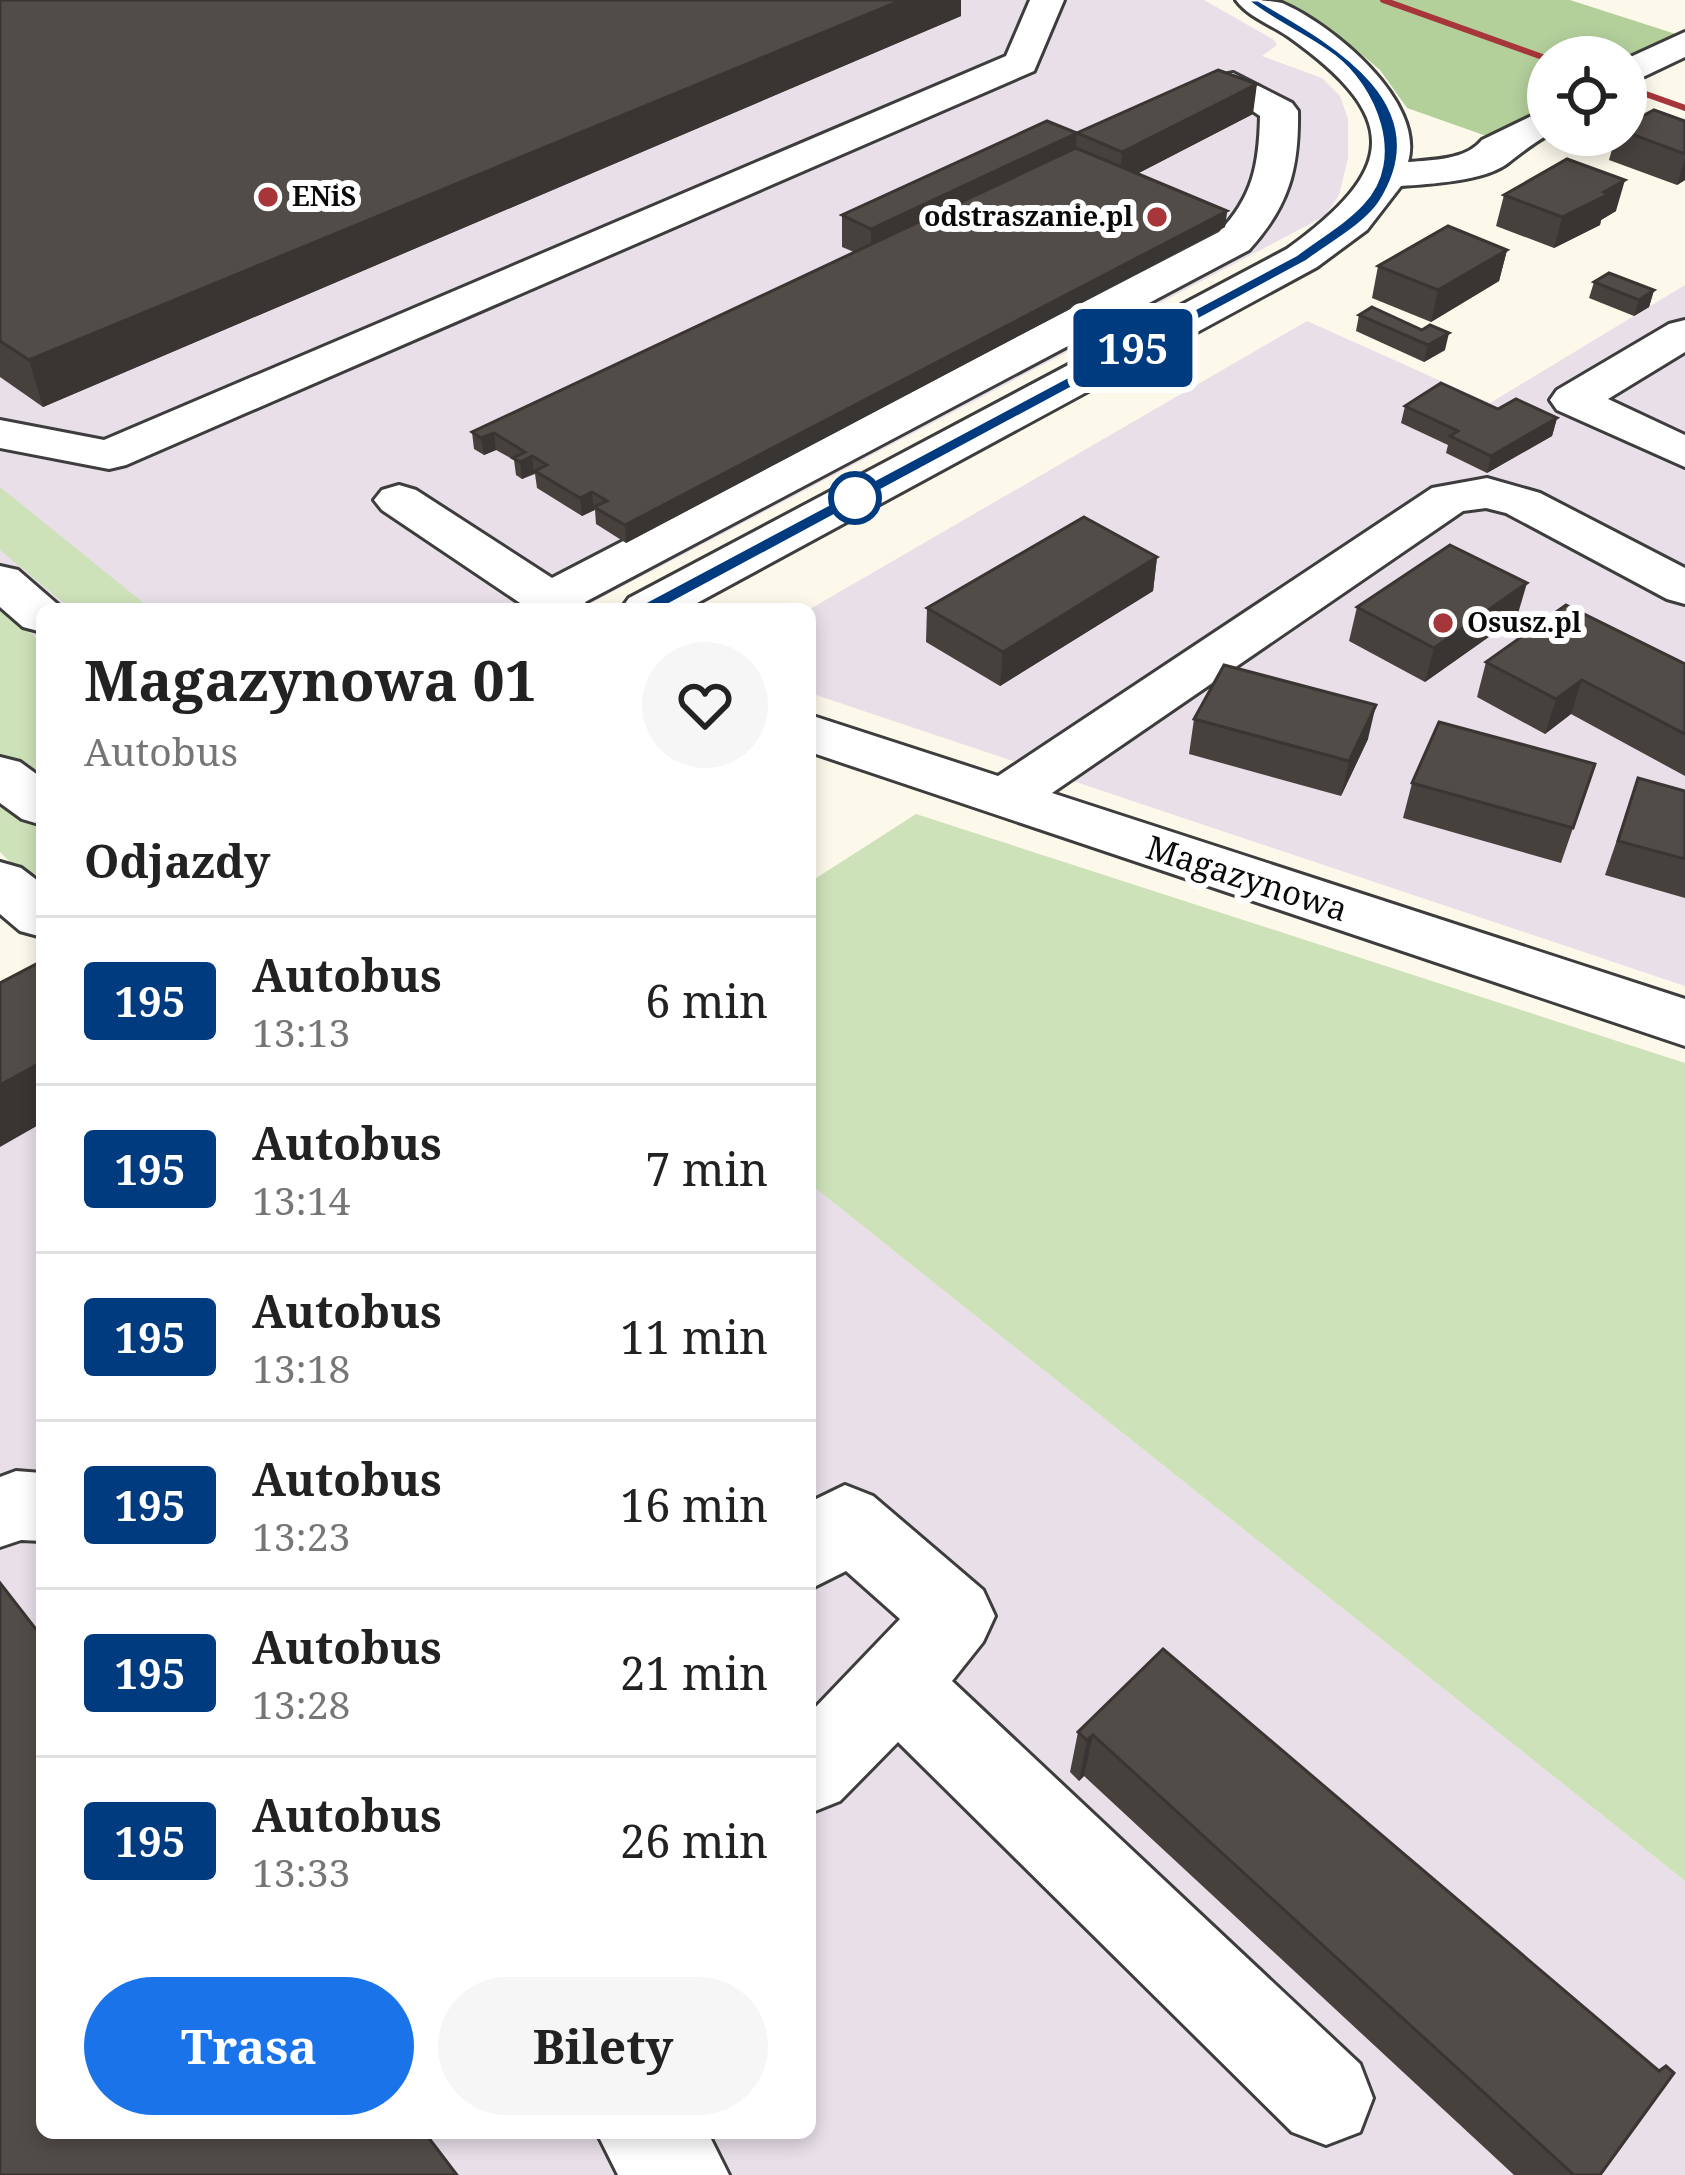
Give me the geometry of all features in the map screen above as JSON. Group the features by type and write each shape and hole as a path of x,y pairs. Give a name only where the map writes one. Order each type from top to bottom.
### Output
{"street":[{"path":"0,434 109,455 1022,63 1047,0"},
{"path":"1253,0 1291,54"},
{"path":"1647,63 1685,43"},
{"path":"508,603 545,597 1234,242 1253,223 1279,177 1279,111 1233,84 1291,54 1358,70 1379,98 1390,135 1386,175 1362,213 1302,258 657,603"},
{"path":"1386,175 1446,171 1494,155 1496,148 1527,131"},
{"path":"1685,333 1573,400 1685,453"},
{"path":"1005,798 1449,498 1487,493 1523,502 1685,588"},
{"path":"398,500 545,597"},
{"path":"0,580 36,611"},
{"name":"Magazynowa","path":"816,735 1685,1023"},
{"path":"0,775 36,802"},
{"path":"0,882 36,911"},
{"path":"0,952 36,933"},
{"path":"0,1513 16,1505 36,1507"},
{"path":"816,1548 845,1520 954,1616 897,1685 816,1766"},
{"path":"897,1685 1326,2098"},
{"path":"650,2139 680,2175"}],"shaded area":[{"path":"0,0 1204,0 1274,40 1277,45 1262,56 1322,78 1340,96 1348,119 1348,158 1339,195 1325,216 591,603 36,603 36,638 0,607"},
{"path":"1685,285 1685,986 816,695 816,606 1307,321 1490,403"},
{"path":"36,999 36,2139 816,2139 816,1189 1685,1881 1685,2175 0,2175 0,1019"}],"green space":[{"path":"1275,0 1570,0 1685,37 1647,58 1647,36 1527,36 1527,122 1495,139 1407,108 1380,70"},
{"path":"0,487 144,603 64,603 0,550"},
{"path":"0,607 36,638 36,790 0,765"},
{"path":"0,790 36,822 36,884 0,852"},
{"path":"916,814 1685,1063 1685,1881 816,1189 816,878"}],"building":[{"name":"ENiS","path":"0,0 902,0 29,360 0,341"},
{"path":"1218,70 1257,84 1122,152 1077,133"},
{"path":"1654,110 1685,121 1685,154 1647,140 1647,114"},
{"path":"1047,121 1077,133 871,229 842,215"},
{"path":"1076,148 1227,211 625,525 594,507 607,501 592,492 580,498 535,471 547,465 532,456 520,462 513,458 525,452 494,433 481,438 472,432"},
{"path":"1567,159 1625,180 1604,192 1609,194 1562,217 1504,195"},
{"path":"1448,226 1507,250 1438,290 1378,266"},
{"path":"1609,273 1654,290 1639,300 1594,282"},
{"path":"1372,307 1422,330 1430,325 1449,333 1428,345 1359,315"},
{"path":"1441,383 1498,409 1516,399 1557,418 1491,456 1450,436 1458,431 1405,406"},
{"path":"1084,517 1157,557 1003,652 927,608"},
{"path":"1450,545 1527,583 1434,648 1357,607"},
{"path":"1566,605 1685,664 1685,734 1582,680 1556,699 1486,662"},
{"path":"1224,665 1376,705 1349,761 1194,719"},
{"path":"1439,722 1595,764 1573,828 1412,783"},
{"path":"1638,778 1685,791 1685,859 1618,841"},
{"path":"36,964 36,1065 0,1085 0,983"},
{"path":"0,1583 36,1629 36,2139 430,2139 457,2175 0,2175"},
{"path":"1163,1649 1659,2071 1666,2066 1674,2073 1600,2175 1574,2175 1093,1735 1087,1740 1078,1732"}],"railway":[{"path":"1383,0 1527,51"},
{"path":"1647,94 1685,108"}],"bus line":[{"name":"195","path":"658,603 1302,258 1372,204 1386,175 1390,135 1379,98 1342,55 1254,0"}],"place":[{"name":"ENiS","path":"268,197"},
{"name":"odstraszanie.pl","path":"1157,217"},
{"name":"Osusz.pl","path":"1443,623"}]}
